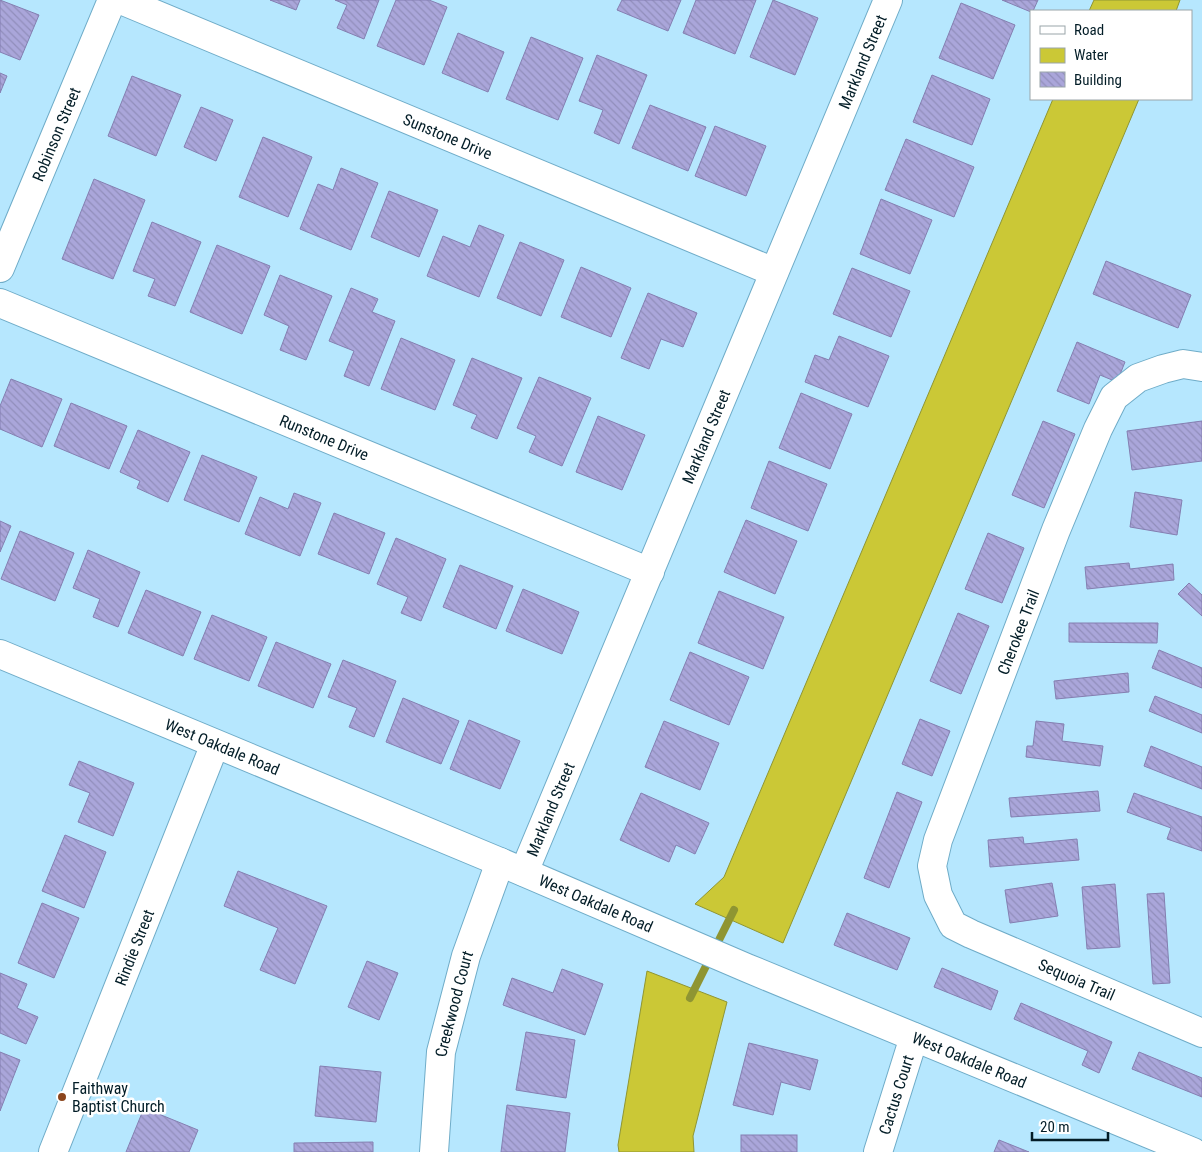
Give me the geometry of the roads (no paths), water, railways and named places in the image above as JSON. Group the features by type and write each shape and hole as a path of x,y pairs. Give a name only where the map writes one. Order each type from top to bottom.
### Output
{"street":[{"name":"Robinson Street","path":"0,268 112,0"},
{"name":"Sunstone Drive","path":"121,0 774,272"},
{"name":"Markland Street","path":"512,867 650,572 888,0"},
{"name":"Runstone Drive","path":"0,303 650,572"},
{"name":"Cherokee Trail","path":"953,924 938,895 932,866 938,840 1056,530 1098,429 1114,397 1138,378 1183,364 1202,367"},
{"name":"West Oakdale Road","path":"0,654 512,867 747,968 1193,1152"},
{"name":"Rindie Street","path":"53,1152 215,744"},
{"name":"Creekwood Court","path":"434,1152 441,1052 466,956 512,867"},
{"name":"Sequoia Trail","path":"953,924 971,934 1202,1034"},
{"name":"Cactus Court","path":"878,1152 914,1037"}],"water":[{"path":"1094,0 1180,0 1176,10 1089,10"},
{"path":"1053,100 1139,100 783,943 695,904 724,877"},
{"path":"647,971 727,1002 693,1136 694,1152 619,1152 618,1145"}],"waterway":[{"path":"690,998 734,910"}],"place":[{"name":"Faithway Baptist Church","path":"62,1097"}]}
